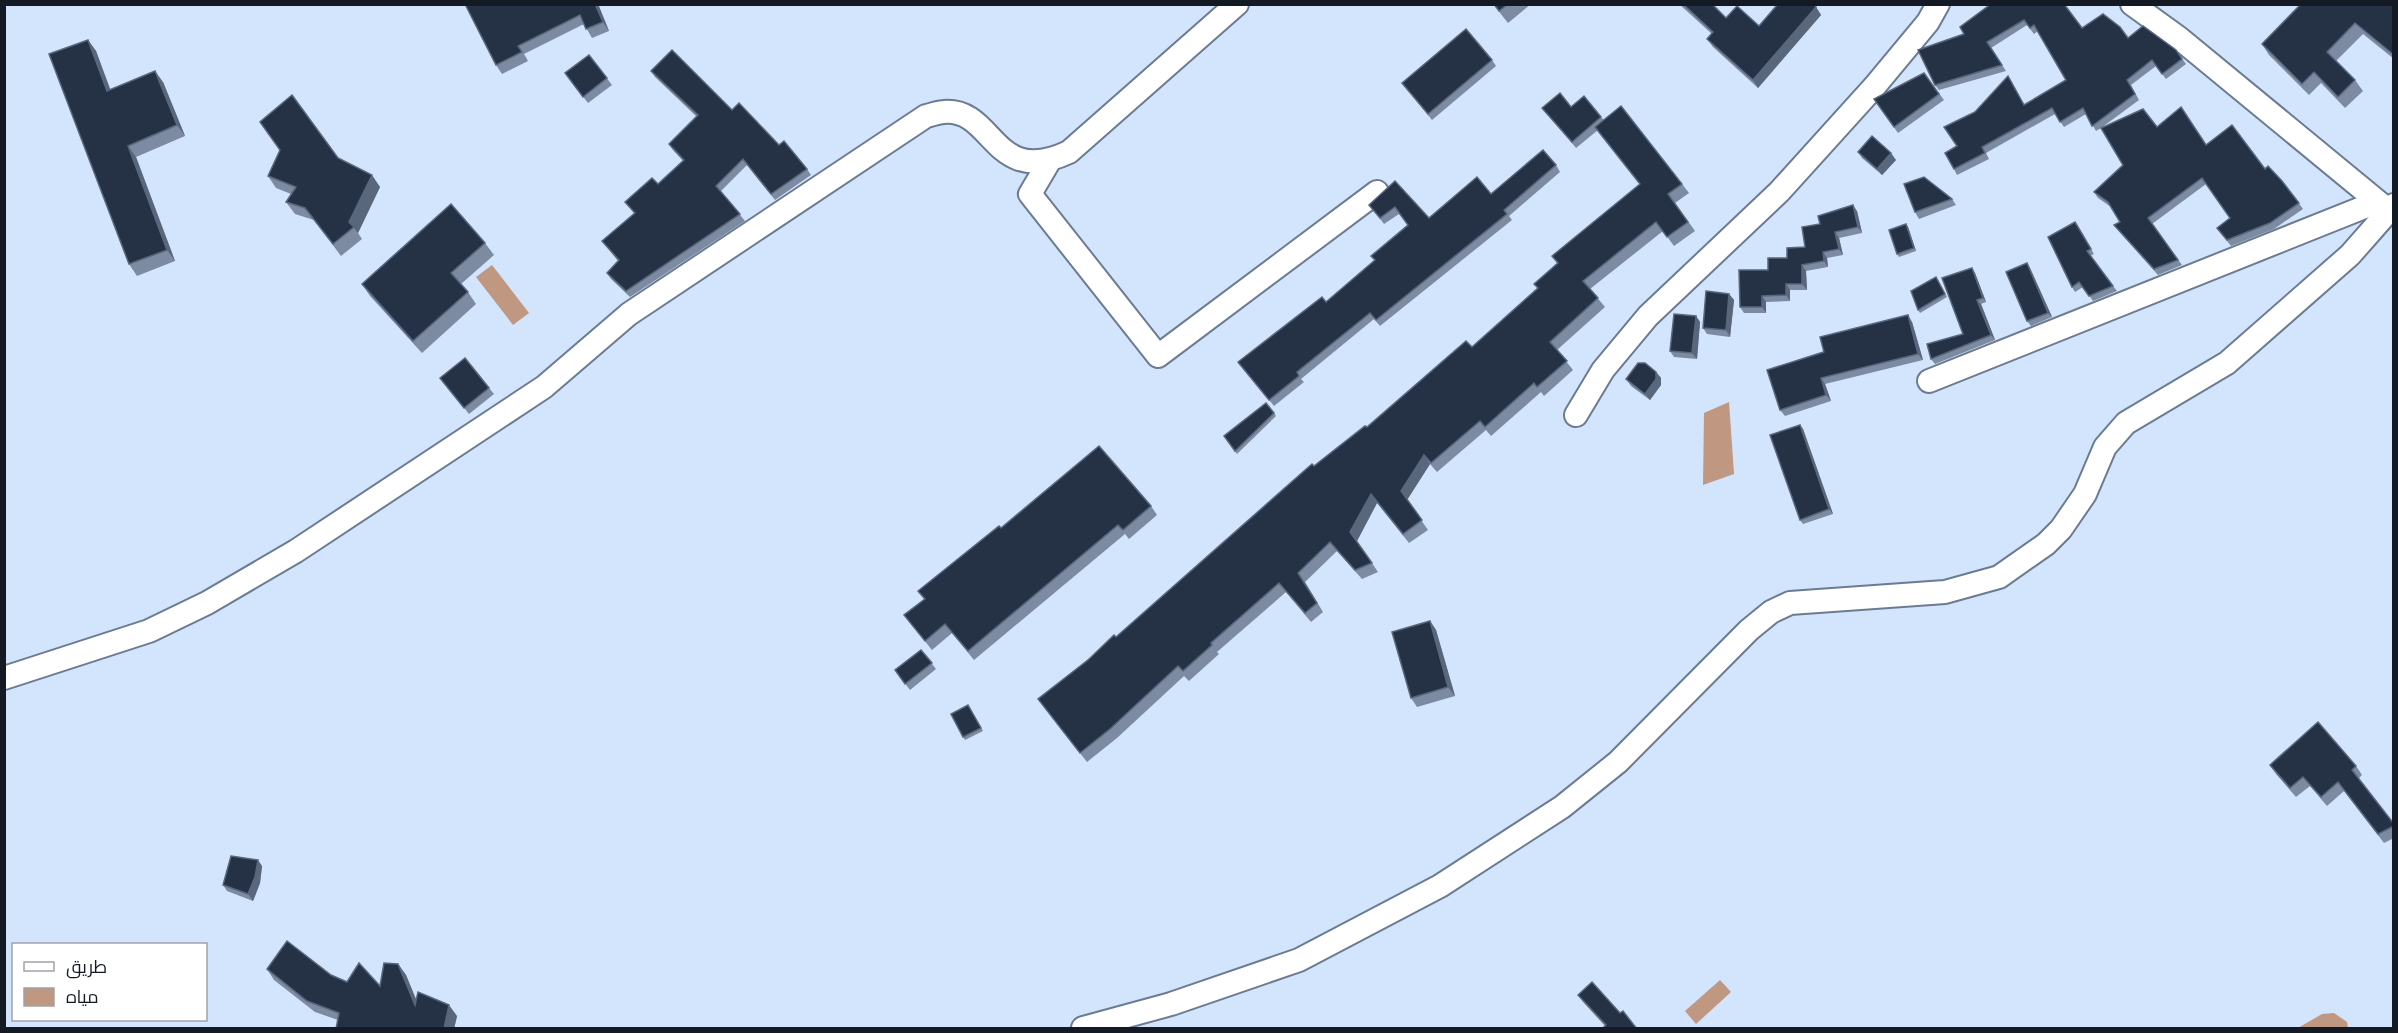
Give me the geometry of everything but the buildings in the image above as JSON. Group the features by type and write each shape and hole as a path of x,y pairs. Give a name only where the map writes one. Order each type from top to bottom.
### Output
{"street":[{"path":"4,678 149,631 207,603 296,551 544,387 629,314 926,116 946,112 962,116 976,124 1002,150 1026,163 1050,160 1069,152 1237,4"},
{"path":"1576,415 1603,370 1648,316 1779,192 1894,64 1928,22 1938,4"},
{"path":"2132,4 2178,38 2386,206"},
{"path":"1050,160 1030,194 1158,356 1377,192"},
{"path":"1929,381 2386,206"},
{"path":"1083,1029 1171,1004 1299,960 1440,886 1562,807 1618,762 1749,630 1771,612 1790,603 1945,592 1999,577 2046,544 2061,529 2085,494 2105,447 2126,423 2227,363 2350,255 2386,206"}],"water":[{"path":"492,265 529,313 513,325 476,277"},
{"path":"1729,402 1734,474 1703,485 1704,413"},
{"path":"1720,980 1731,992 1696,1024 1685,1011"},
{"path":"2334,1013 2347,1022 2348,1028 2298,1028 2322,1014"}]}
